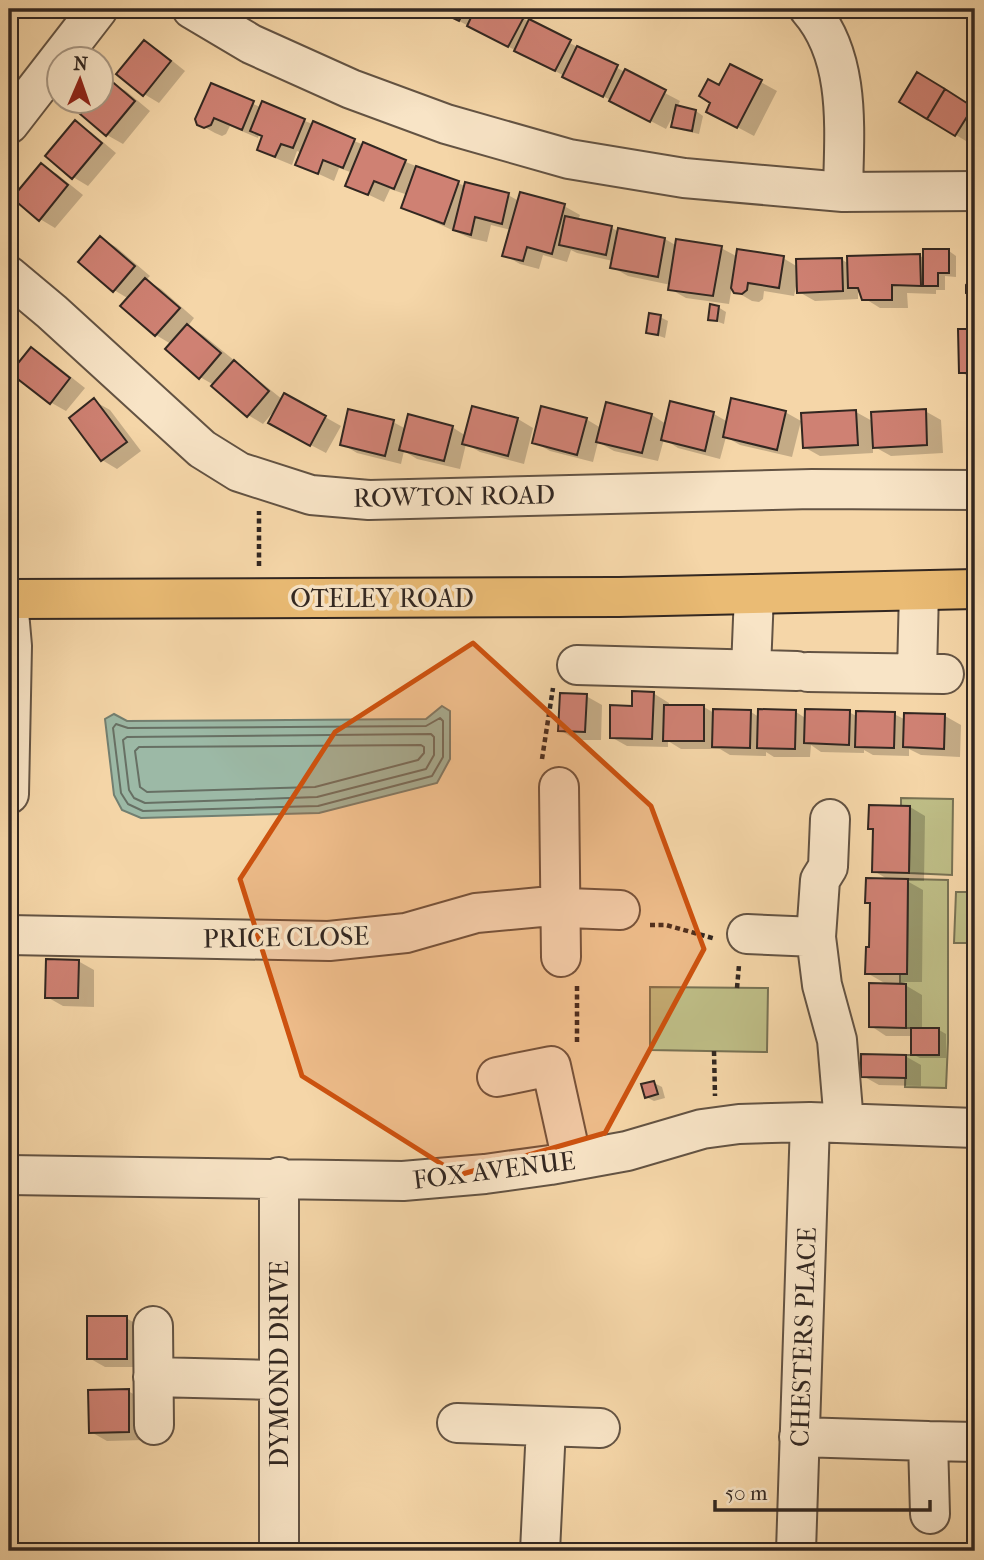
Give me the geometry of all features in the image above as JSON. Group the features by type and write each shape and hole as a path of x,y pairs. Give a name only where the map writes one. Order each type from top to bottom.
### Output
{"main road":[{"name":"OTELEY ROAD","path":"9,599 619,597 975,589"}],"street":[{"path":"9,124 98,9"},
{"path":"192,9 251,44 351,89 446,124 569,159 684,178 843,192 975,191"},
{"path":"809,9 832,43 841,83 844,128 843,192"},
{"name":"ROWTON ROAD","path":"9,276 202,449 239,472 311,495 369,500 812,489 975,490"},
{"path":"577,664 930,673 919,591"},
{"path":"751,669 754,594"},
{"path":"9,612 12,646 9,794"},
{"path":"559,787 561,957"},
{"name":"CHESTERS PLACE","path":"796,1551 799,1437 837,1040 822,985 816,937 820,880 828,867 830,818"},
{"name":"PRICE CLOSE","path":"9,935 329,940 406,933 476,913 559,908 620,910"},
{"path":"738,946 816,937"},
{"path":"497,1077 551,1066 572,1161"},
{"name":"FOX AVENUE","path":"9,1175 279,1177 403,1181 485,1174 572,1161 627,1151 702,1129 739,1124 827,1123 975,1128"},
{"name":"DYMOND DRIVE","path":"279,1177 279,1551"},
{"path":"153,1326 154,1425"},
{"path":"153,1377 279,1380"},
{"path":"457,1423 600,1428"},
{"path":"540,1551 546,1427"},
{"path":"799,1437 975,1441"},
{"path":"928,1441 930,1514"}],"path":[{"path":"259,579 260,479"},
{"path":"620,910 627,925 667,925 738,946 737,988"},
{"path":"561,957 577,966 577,1047"},
{"path":"714,1051 715,1099"}],"highlighted area":[{"path":"473,643 651,806 704,949 605,1133 459,1175 302,1076 240,879 335,732"}],"shaded area":[{"path":"901,798 953,799 952,875 909,873 910,806 901,806"},
{"path":"908,879 948,880 946,1088 905,1087 906,1055 938,1055 939,1028 906,1028 906,984 900,983 900,974 907,974"},
{"path":"956,892 975,892 975,943 954,943"},
{"path":"650,987 768,988 767,1052 650,1050"}],"water":[{"path":"442,706 450,711 450,759 437,783 319,813 141,818 122,810 114,795 105,719 114,714 127,721 426,719"}],"building":[{"path":"434,9 465,9 459,21"},
{"path":"475,9 509,9 524,17 508,47 467,26"},
{"path":"529,19 571,40 555,71 514,51"},
{"path":"144,40 171,61 143,96 116,74"},
{"path":"577,46 618,65 603,97 562,77"},
{"path":"730,64 762,80 737,128 706,112 710,103 699,96 708,79 719,85"},
{"path":"625,69 666,90 650,122 609,101"},
{"path":"917,72 945,89 927,119 899,102"},
{"path":"211,83 254,101 242,130 214,118 211,125 204,128 197,125 195,119"},
{"path":"116,85 135,101 106,136 82,116 116,116"},
{"path":"945,89 973,107 955,136 927,119"},
{"path":"262,101 305,119 293,148 281,144 275,157 257,150 262,136 250,131"},
{"path":"676,105 696,110 692,131 671,127"},
{"path":"75,120 102,143 72,179 45,156"},
{"path":"313,121 355,139 343,168 323,160 318,174 295,165"},
{"path":"363,142 406,160 394,189 374,181 368,195 345,186"},
{"path":"41,163 68,185 39,221 12,198"},
{"path":"416,166 459,181 444,224 401,208"},
{"path":"465,182 509,193 502,224 475,217 471,235 453,230"},
{"path":"520,192 565,204 552,254 527,247 523,261 502,256"},
{"path":"565,216 612,226 606,255 559,245"},
{"path":"618,228 665,238 658,277 610,268"},
{"path":"100,236 135,266 113,292 78,262"},
{"path":"676,239 722,246 713,296 668,290"},
{"path":"737,249 784,256 779,288 748,283 747,290 742,294 734,293 731,288"},
{"path":"923,249 949,249 949,273 938,273 938,286 923,286"},
{"path":"920,254 921,286 892,285 892,300 862,300 858,288 848,288 847,256"},
{"path":"842,258 843,291 797,293 796,259"},
{"path":"145,278 180,308 155,336 120,306"},
{"path":"975,280 975,297 966,293 966,285"},
{"path":"710,304 719,306 717,321 708,320"},
{"path":"649,313 661,315 658,335 646,333"},
{"path":"187,324 221,353 199,379 165,349"},
{"path":"958,329 975,329 975,384 967,384 967,373 959,373"},
{"path":"31,347 70,378 50,404 10,373"},
{"path":"234,360 269,391 247,417 211,386"},
{"path":"284,393 326,416 310,446 268,423"},
{"path":"94,398 127,442 101,461 69,418"},
{"path":"731,398 786,411 777,450 723,437"},
{"path":"670,401 714,412 705,451 661,440"},
{"path":"606,402 652,414 642,453 596,442"},
{"path":"472,406 518,418 508,456 462,444"},
{"path":"541,406 587,418 577,455 532,443"},
{"path":"348,409 394,420 385,456 340,445"},
{"path":"926,409 927,445 873,448 871,412"},
{"path":"856,410 858,445 803,448 801,413"},
{"path":"408,414 453,426 444,461 399,450"},
{"path":"632,691 654,692 652,739 610,738 610,705 632,706"},
{"path":"560,693 587,694 585,732 558,731"},
{"path":"664,705 704,705 704,741 663,741"},
{"path":"713,709 751,710 750,748 712,747"},
{"path":"758,709 796,710 795,749 757,748"},
{"path":"805,709 850,710 849,745 804,743"},
{"path":"856,711 895,712 894,748 855,747"},
{"path":"904,713 945,714 944,749 903,747"},
{"path":"869,805 910,806 909,873 872,872 873,829 868,829"},
{"path":"866,878 908,879 907,974 865,974 870,903 865,903"},
{"path":"46,959 79,960 78,998 45,998"},
{"path":"869,983 906,984 906,1028 869,1027"},
{"path":"911,1028 939,1028 939,1055 911,1055"},
{"path":"861,1054 906,1055 906,1078 861,1077"},
{"path":"654,1081 658,1094 645,1098 641,1084"},
{"path":"87,1316 127,1316 127,1359 87,1359"},
{"path":"129,1389 129,1432 89,1433 88,1390"}]}
